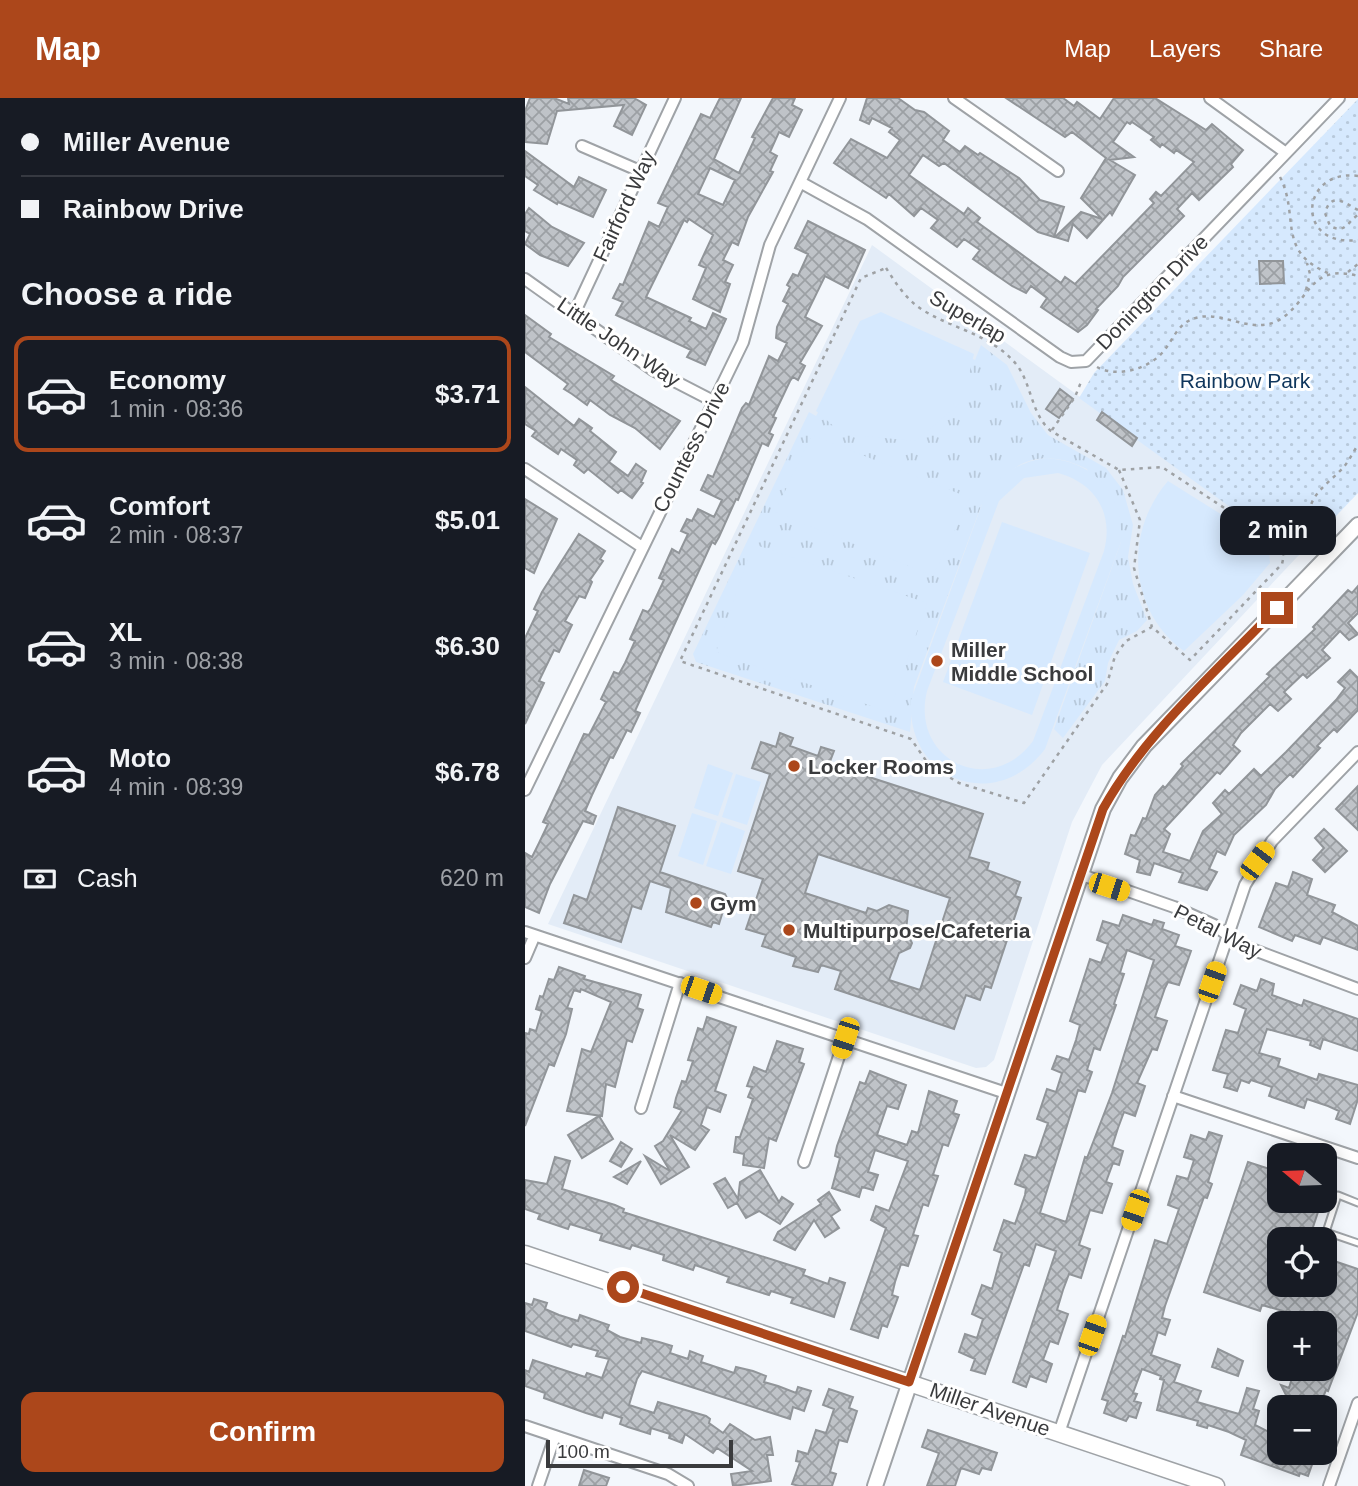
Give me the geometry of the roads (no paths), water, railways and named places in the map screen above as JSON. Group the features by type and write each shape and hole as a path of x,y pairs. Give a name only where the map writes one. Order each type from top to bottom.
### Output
{"main road":[{"name":"Miller Avenue","path":"525,1254 1059,1433 1192,1482 1216,1486"}],"street":[{"name":"Fairford Way","path":"575,314 675,98"},
{"name":"Countess Drive","path":"525,790 743,342 770,245 840,98"},
{"path":"954,98 1058,171"},
{"path":"1210,98 1286,153"},
{"name":"Donington Drive","path":"800,183 867,219 1060,357 1077,363 1090,356 1339,98"},
{"path":"582,146 640,172"},
{"name":"Little John Way","path":"525,279 653,370 715,402"},
{"path":"525,469 642,547"},
{"path":"875,1486 1103,809 1120,778 1144,746 1358,525"},
{"path":"1059,1433 1245,884 1272,841 1358,752"},
{"name":"Petal Way","path":"1079,874 1174,907 1227,935 1241,946 1358,989"},
{"path":"525,958 530,935 1006,1093"},
{"path":"641,1108 680,984"},
{"path":"804,1162 845,1038"},
{"path":"1173,1096 1358,1158"},
{"path":"1329,1486 1358,1403"},
{"path":"525,1426 669,1474 688,1486"},
{"path":"538,1486 555,1436"}],"lane":[{"path":"1358,1203 1338,1195 1326,1232 1358,1243"}],"place":[{"name":"Miller Middle School","path":"937,661"},
{"name":"Locker Rooms","path":"794,766"},
{"name":"Gym","path":"696,903"},
{"name":"Multipurpose/Cafeteria","path":"789,930"}],"park label":[{"name":"Rainbow Park","path":"1245,380"}]}
